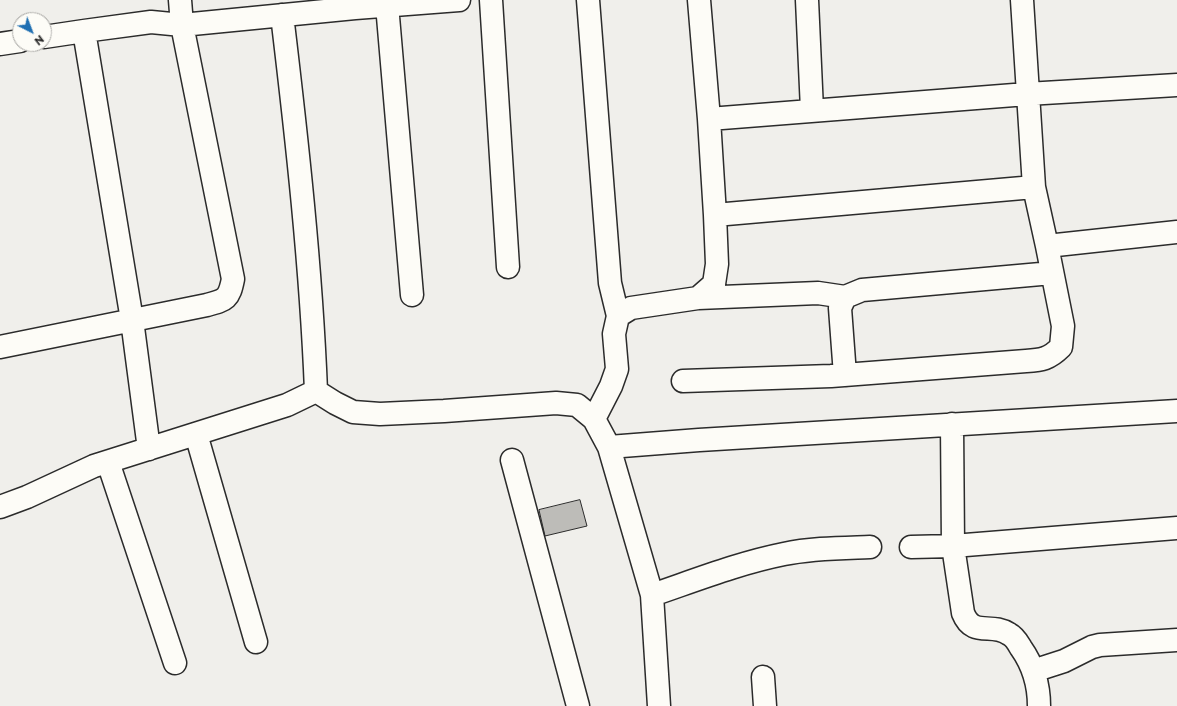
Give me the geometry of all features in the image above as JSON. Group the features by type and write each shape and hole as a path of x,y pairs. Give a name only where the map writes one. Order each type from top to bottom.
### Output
{"street":[{"path":"0,347 207,305 223,301 230,292 233,279 182,25 180,0"},
{"path":"52,36 151,22 182,25 258,9 282,15 354,4 387,5 459,0"},
{"path":"491,0 508,267"},
{"path":"588,0 610,283 618,316 614,334 617,369 611,386 594,419"},
{"path":"698,298 714,284 717,264 709,118 699,0"},
{"path":"807,0 812,110"},
{"path":"683,381 845,375 1041,360 1054,354 1061,347 1062,326 1034,187 1022,0"},
{"path":"387,5 412,295"},
{"path":"282,15 296,129 313,328 316,392"},
{"path":"84,30 132,320 149,449"},
{"path":"0,44 12,42"},
{"path":"709,118 1027,94 1177,85"},
{"path":"715,215 1034,187"},
{"path":"1047,246 1177,232"},
{"path":"618,316 631,308 698,298 818,293 845,297 862,290 1052,273"},
{"path":"845,297 840,308 845,375"},
{"path":"316,392 353,412 380,414 556,403 577,405 594,419 609,447 652,594 660,706"},
{"path":"0,506 26,497 94,466 287,405 316,392"},
{"path":"609,447 699,440 1177,411"},
{"path":"952,424 953,546 963,613 966,621 970,625 976,628 1000,630 1010,634 1017,641 1027,657 1033,671 1039,698 1039,706"},
{"path":"196,434 256,642"},
{"path":"512,460 578,706"},
{"path":"108,462 174,663"},
{"path":"911,547 953,546 1177,528"},
{"path":"652,594 732,567 785,554 841,548 870,547"},
{"path":"1033,671 1064,661 1092,646 1100,644 1177,640"},
{"path":"763,677 765,706"}],"building":[{"path":"580,500 587,526 545,536 539,510"}]}
